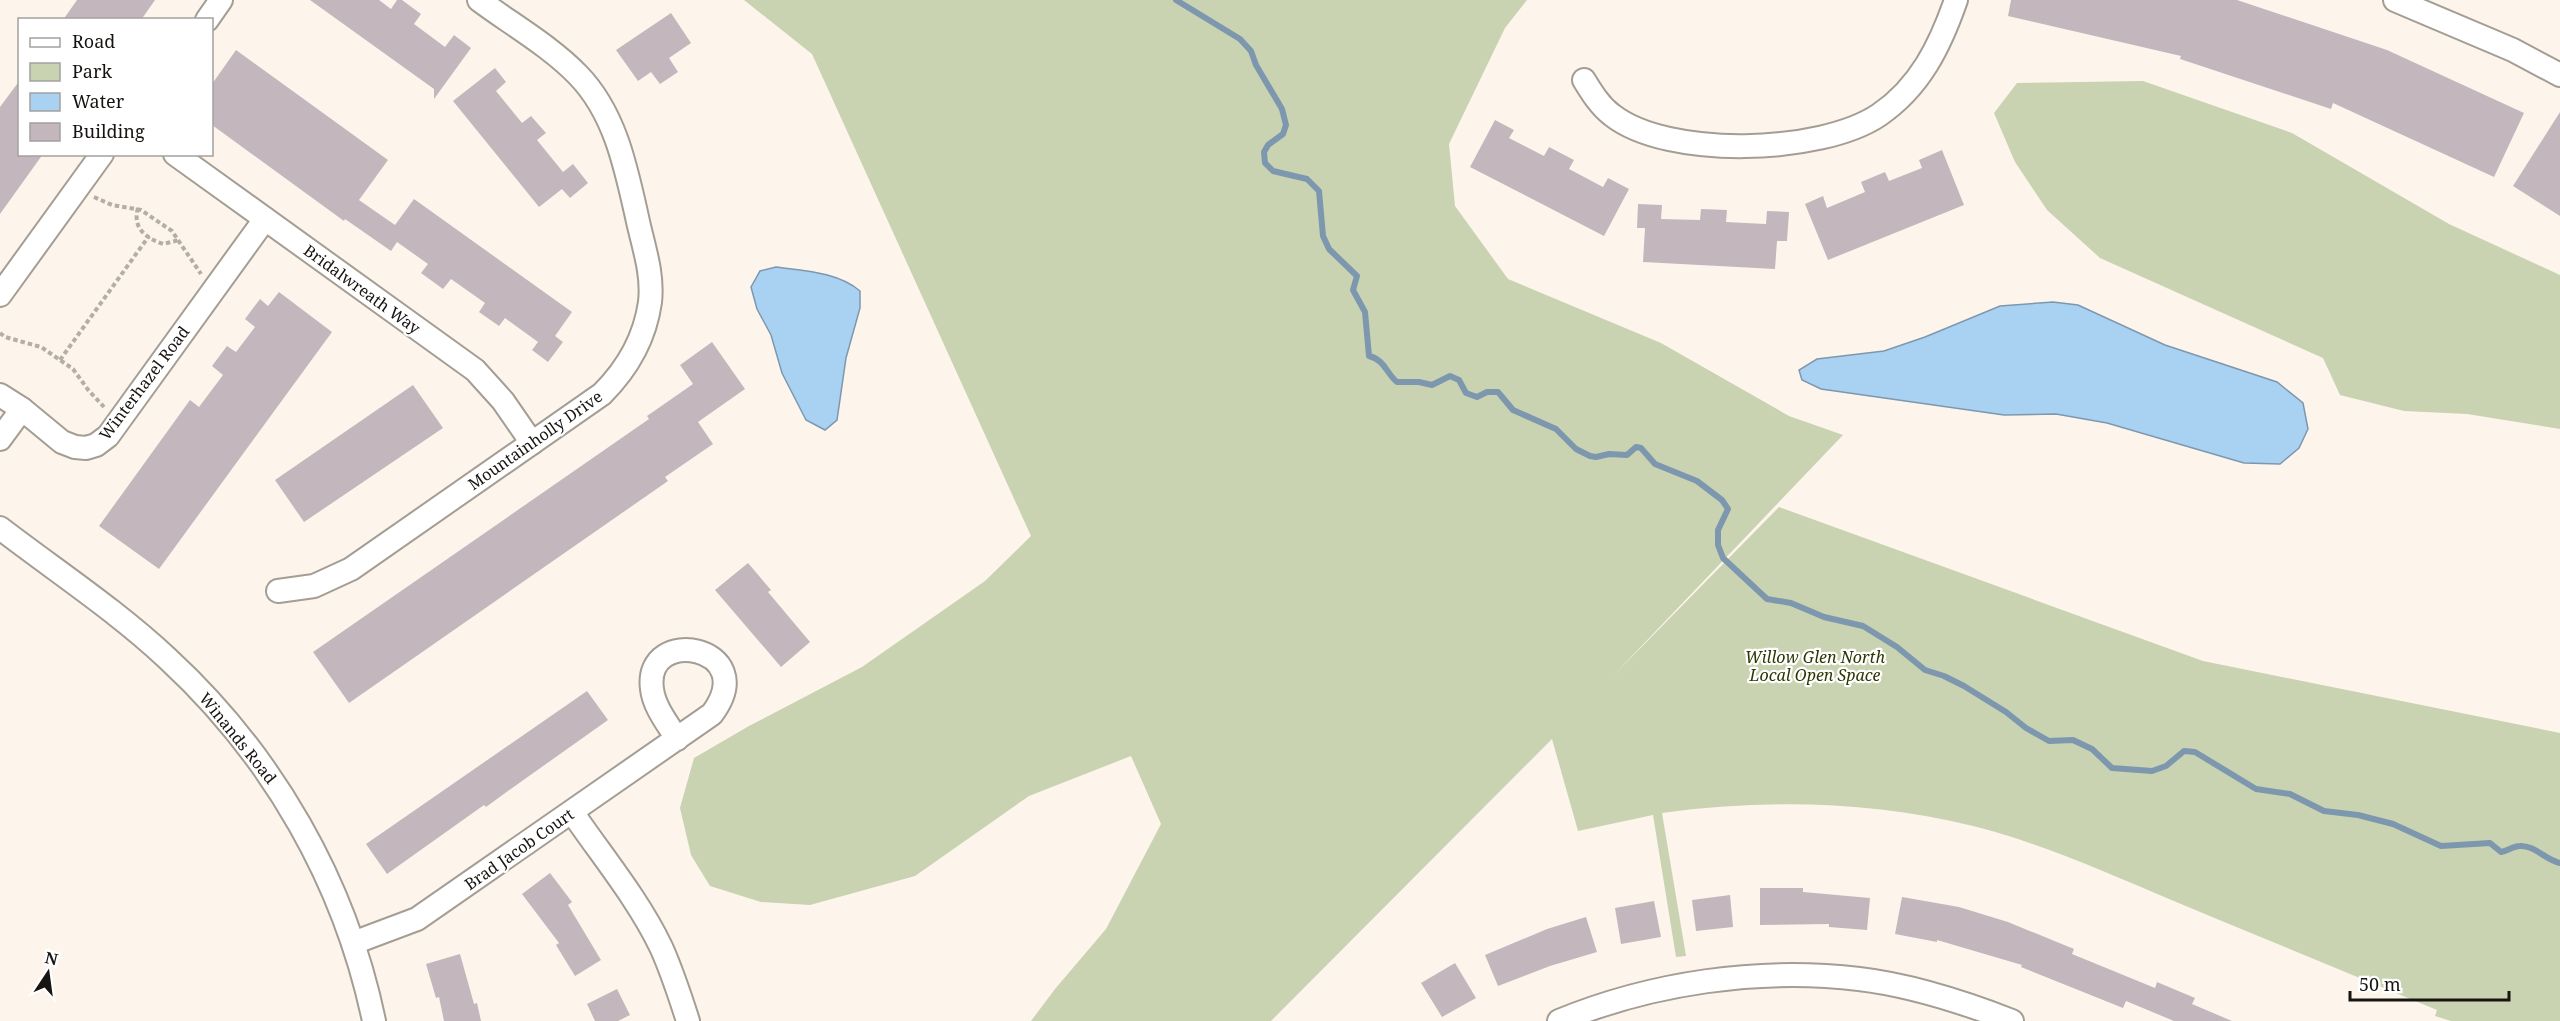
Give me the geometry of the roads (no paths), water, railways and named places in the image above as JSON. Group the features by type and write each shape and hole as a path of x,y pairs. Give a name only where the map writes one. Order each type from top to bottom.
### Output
{"street":[{"path":"208,18 221,0"},
{"name":"Mountainholly Drive","path":"278,591 314,586 351,569 602,394 619,377 646,323 651,281 627,174 608,118 577,74 479,0"},
{"path":"1584,80 1596,99 1612,116 1636,128 1665,137 1723,146 1782,145 1815,140 1851,129 1878,116 1902,96 1928,66 1947,27 1956,0"},
{"path":"2395,0 2513,50 2560,75"},
{"path":"0,295 101,156"},
{"name":"Bridalwreath Way","path":"178,156 475,370 503,401 532,443"},
{"name":"Winterhazel Road","path":"0,395 22,409 62,442 86,448 96,445 108,436 120,420 265,219"},
{"path":"0,439 22,409"},
{"name":"Winands Road","path":"0,528 167,658 235,729 270,776 295,815 322,865 364,974 374,1021"},
{"name":"Brad Jacob Court","path":"353,943 417,919 676,739"},
{"path":"572,812 660,945 676,981 688,1021"},
{"path":"1559,1021 1633,996 1687,985 1744,978 1800,976 1859,979 1916,990 1972,1005 2012,1021"}],"water":[{"path":"776,267 831,276 860,291 860,308 846,358 837,420 825,430 806,420 782,373 771,335 757,309 751,287 760,271"},
{"path":"2053,302 2078,305 2165,345 2277,382 2303,403 2308,429 2299,448 2280,464 2244,463 2107,423 2056,414 2004,415 1821,389 1802,380 1799,370 1817,359 1884,351 2000,306"}],"waterway":[{"path":"1176,0 1240,39 1251,51 1256,65 1282,109 1286,125 1283,134 1268,145 1264,152 1265,163 1273,171 1307,179 1319,191 1323,236 1329,249 1357,276 1353,290 1365,312 1369,356 1379,360 1397,382 1419,382 1432,385 1450,376 1459,380 1466,393 1477,397 1487,392 1498,392 1513,410 1556,429 1576,449 1590,456 1627,455 1636,447 1641,448 1655,464 1697,481 1722,500 1728,509 1718,530 1718,545 1723,558 1767,599 1791,603 1824,617 1863,626 1897,647 1925,670 1964,686 2006,712 2026,728 2049,741 2073,740 2092,749 2112,768 2152,771 2166,766 2184,751 2195,752 2256,789 2290,794 2324,811 2358,815 2393,824 2441,846 2490,843 2501,852 2517,846 2525,846 2560,863"}],"park label":[{"name":"Willow Glen North Local Open Space","path":"1815,666"}]}
